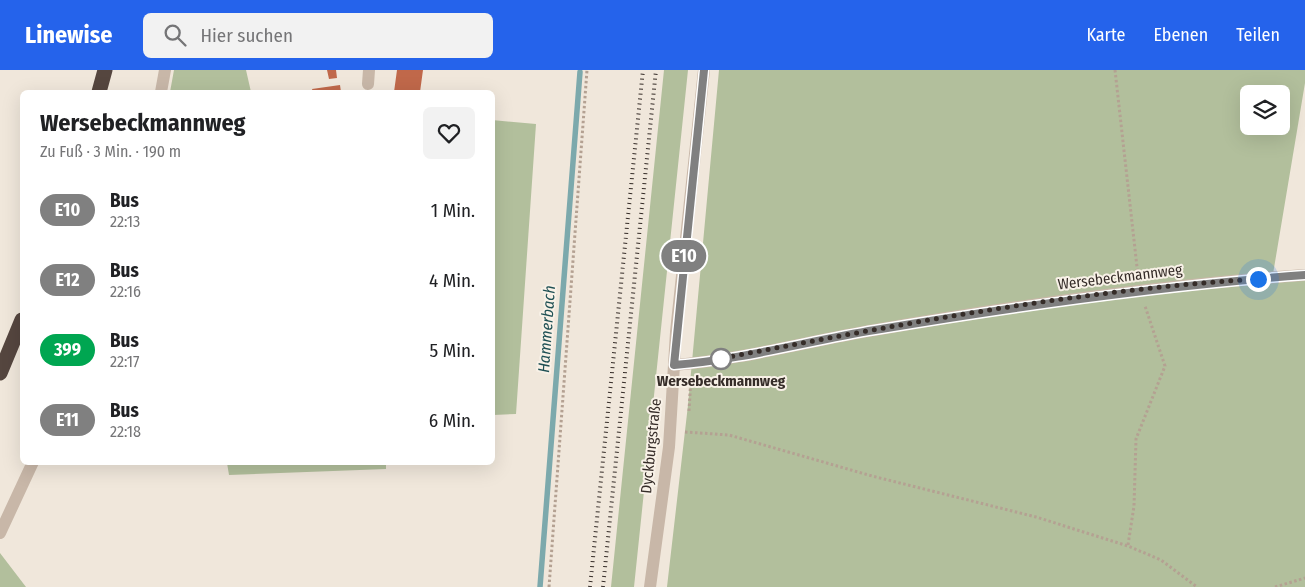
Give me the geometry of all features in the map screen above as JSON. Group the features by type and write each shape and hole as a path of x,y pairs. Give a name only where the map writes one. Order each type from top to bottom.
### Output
{"highway":[{"path":"100,90 105,70"},
{"path":"0,374 20,325"}],"street":[{"path":"161,90 165,70"},
{"path":"368,84 369,70"},
{"name":"Dyckburgstraße","path":"650,587 669,448 674,365 704,70"},
{"name":"Wersebeckmannweg","path":"674,365 1049,302 1140,290 1305,275"},
{"path":"0,533 32,465"}],"path":[{"path":"549,587 587,70"},
{"path":"686,432 729,435 872,476 1036,517 1128,546 1161,560 1197,587"},
{"path":"1275,587 1305,578"}],"green space":[{"path":"174,70 246,70 251,90 170,90"},
{"path":"664,70 688,70 634,587 611,587"},
{"path":"719,70 1305,70 1305,83 1272,280 1305,279 1305,587 667,587 688,405"},
{"path":"495,120 536,124 516,414 495,415"},
{"path":"227,465 386,465 386,469 229,475"},
{"path":"0,553 26,587 0,587"}],"building":[{"path":"327,70 336,70 337,78 329,79"},
{"path":"397,70 423,70 420,90 394,90"},
{"path":"340,85 341,90 312,90"}],"waterway":[{"name":"Hammerbach","path":"540,587 580,72"}],"railway":[{"path":"590,587 643,70"},
{"path":"603,587 656,70"}],"bus line":[{"name":"E10","path":"704,70 674,365 691,364 874,330 1049,302 1140,290 1305,275"}],"place":[{"name":"Wersebeckmannweg","path":"721,359"}],"route":[{"path":"721,359 718,359 874,330 1049,302 1140,290 1258,279"}]}
